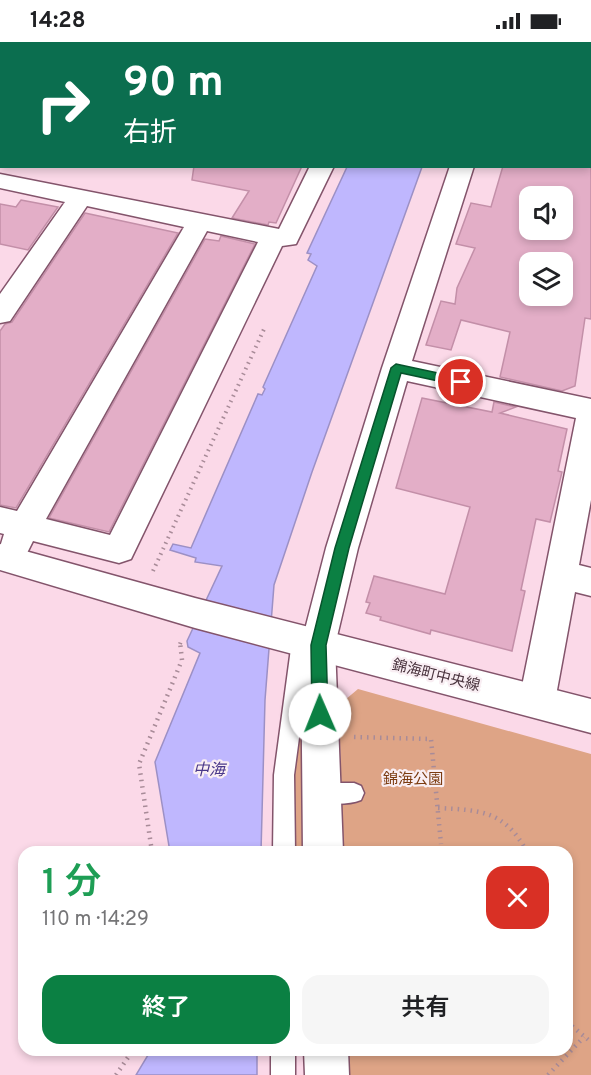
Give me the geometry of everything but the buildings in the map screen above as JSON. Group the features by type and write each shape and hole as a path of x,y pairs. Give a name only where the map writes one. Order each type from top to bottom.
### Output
{"street":[{"path":"0,181 199,223 287,238 321,168"},
{"path":"325,846 338,793 321,736 300,640 342,548 396,368 461,168"},
{"path":"0,314 80,198"},
{"path":"3,557 13,523 199,223"},
{"path":"13,523 119,550 273,237"},
{"path":"396,368 591,410"},
{"path":"537,701 576,579 591,417"},
{"name":"錦海町中央線","path":"3,557 188,626 300,640 591,716"},
{"path":"326,1056 327,1075"}],"lane":[{"path":"284,846 284,775 300,640"},
{"path":"283,1056 283,1075"}],"path":[{"path":"151,573 268,321"},
{"path":"151,846 139,764 182,660 179,646 188,626"},
{"path":"321,736 431,739 441,844"},
{"path":"438,808 466,809 499,818 514,830 523,846"},
{"path":"573,1027 591,1042"},
{"path":"573,1049 584,1037"},
{"path":"116,1075 129,1056"},
{"path":"548,1075 566,1056"}],"green space":[{"name":"錦海公園","path":"358,689 591,754 591,1075 348,1075 347,1056 573,1056 573,846 343,846 339,705"},
{"path":"303,695 308,846 295,846 295,773"}],"water":[{"name":"中海","path":"347,168 422,168 312,472 274,585 265,700 261,846 169,846 155,762 200,653 188,647 187,641 222,566 195,562 196,558 170,550 173,544 191,548 258,394 262,395 265,389 263,387 317,266 308,260 311,254 307,253"},
{"path":"147,1056 257,1056 257,1075 136,1075"}],"route":[{"path":"320,714 318,645 342,548 396,368 461,382"}]}
